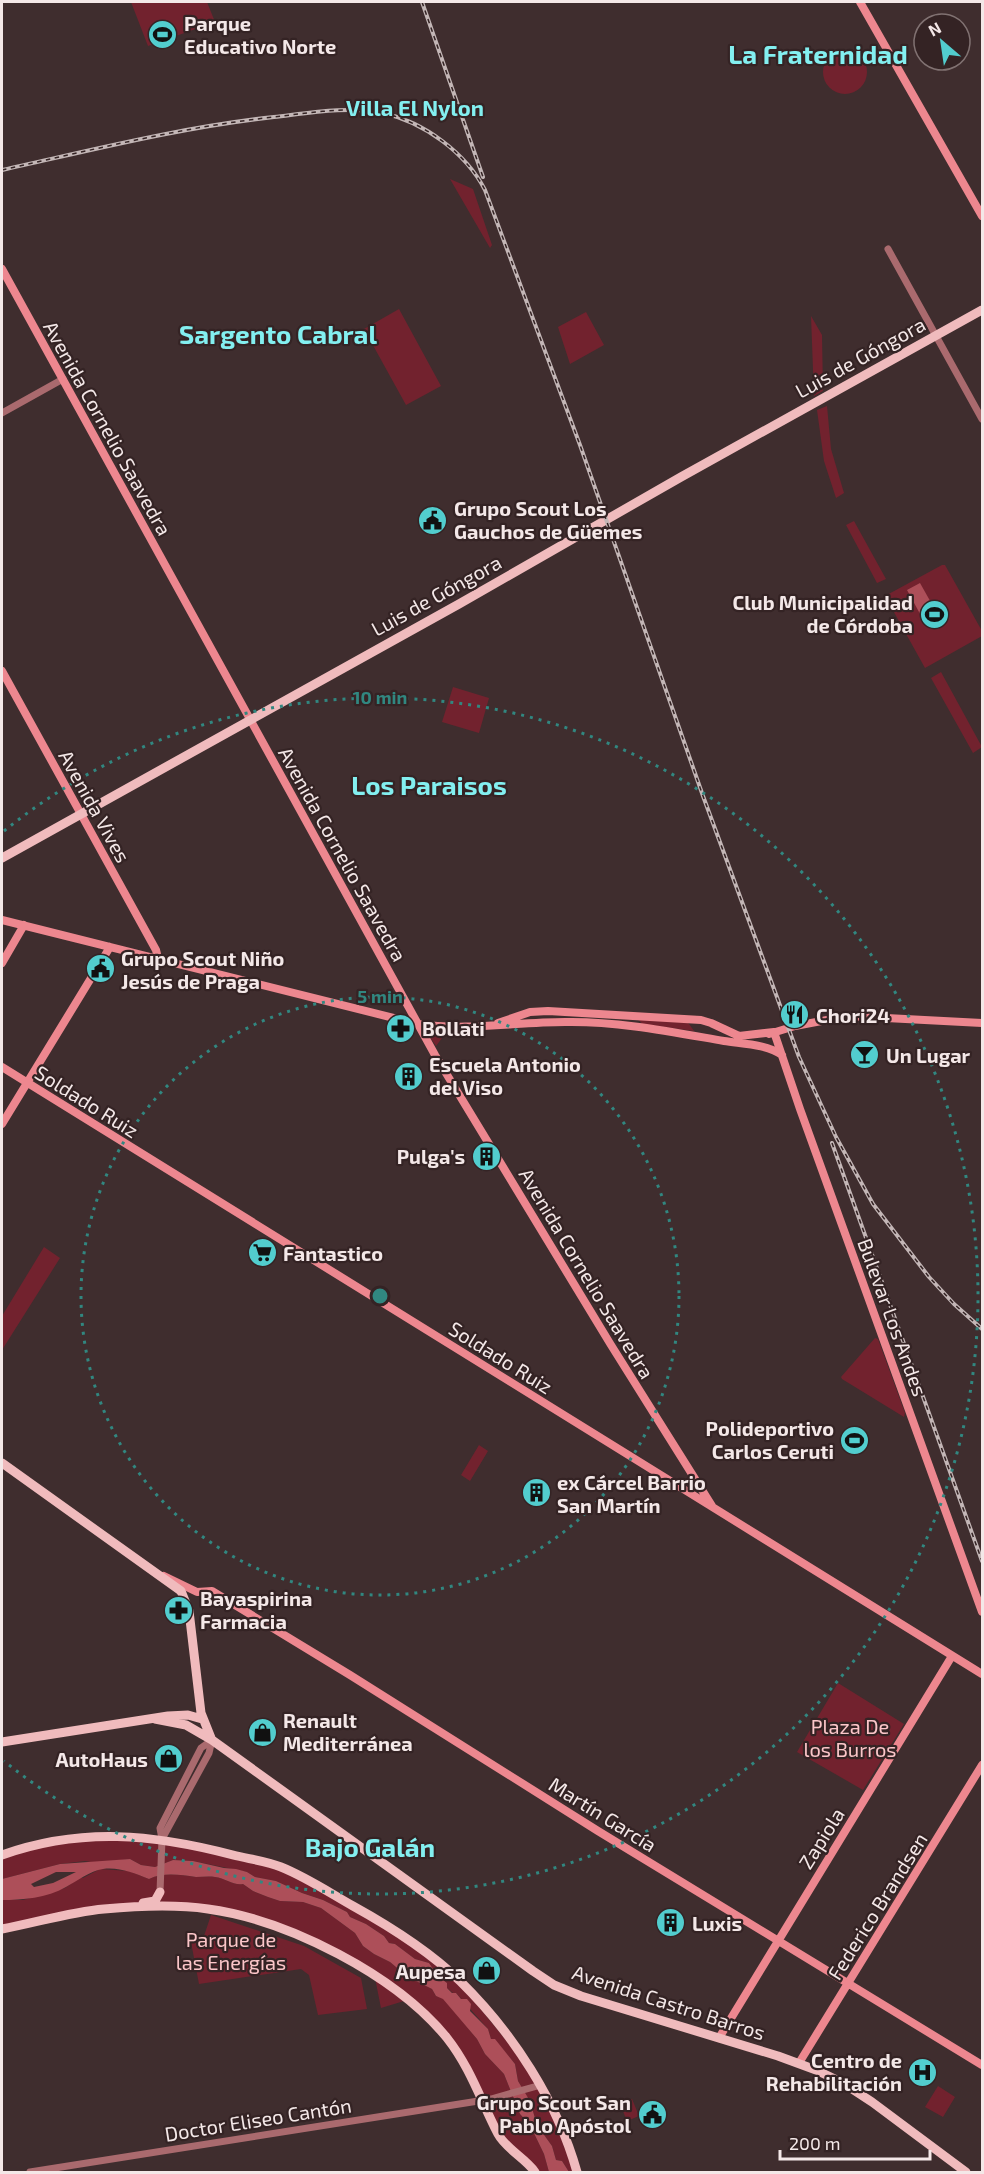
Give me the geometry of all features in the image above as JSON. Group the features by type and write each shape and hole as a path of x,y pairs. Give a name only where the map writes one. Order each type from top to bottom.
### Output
{"main road":[{"path":"860,2 982,216"},
{"name":"Avenida Cornelio Saavedra","path":"2,269 418,1024 611,1345 712,1506"},
{"name":"Luis de Góngora","path":"2,858 982,310"},
{"name":"Avenida Vives","path":"2,671 134,908 158,958"},
{"path":"2,920 418,1024 444,1026 578,1022 610,1024 738,1042 773,1050 782,1055"},
{"path":"2,963 24,925"},
{"path":"2,1124 110,947"},
{"path":"489,1026 530,1012 548,1011 700,1020 739,1036 774,1032 848,1016 982,1023"},
{"path":"738,1042 774,1032"},
{"name":"Bulevar Los Andes","path":"774,1032 982,1612"},
{"name":"Soldado Ruiz","path":"2,1067 982,1674"},
{"name":"Avenida Castro Barros","path":"2,1462 181,1592 189,1607 202,1719 212,1740 470,1928 554,1985 592,1999 799,2063 830,2076 858,2092 966,2172"},
{"name":"Martín García","path":"158,1574 197,1592 208,1590 350,1674 562,1808 982,2065"},
{"name":"Zapiola","path":"719,2038 952,1656"},
{"path":"188,1715 195,1711 199,1703"},
{"path":"2,1742 168,1716 188,1715 202,1719"},
{"path":"155,1719 186,1725 212,1740"},
{"name":"Federico Brandsen","path":"799,2063 982,1765"},
{"path":"2,1855 56,1840 110,1836 196,1846 283,1868 393,1929 436,1960 462,1983 509,2037 568,2146 577,2172"},
{"path":"33,1923 40,1917 99,1904 151,1902 160,1894 169,1902 211,1906 308,1939 369,1972 411,2001 430,2019 464,2061 487,2099 499,2137 535,2172"},
{"path":"2,1929 107,1909 171,1907 201,1908 230,1913"}],"street":[{"path":"888,249 982,419"},
{"path":"2,414 63,379"},
{"path":"160,1894 162,1842 209,1753 212,1740"},
{"name":"Doctor Eliseo Cantón","path":"30,2172 487,2099 538,2087"}],"green space":[{"name":"Parque Educativo Norte","path":"131,2 207,2 215,22 148,46"},
{"path":"845,50 860,57 867,72 860,87 845,94 830,87 823,72 830,57"},
{"path":"450,179 473,189 492,245 490,248"},
{"path":"399,309 441,386 406,405 364,329"},
{"path":"586,312 604,345 570,364 558,327"},
{"path":"811,316 822,335 823,391 814,396"},
{"path":"827,406 831,449 844,493 836,498 824,461 817,410"},
{"path":"854,521 886,579 877,583 846,525"},
{"name":"Club Municipalidad de Córdoba","path":"945,565 982,631 982,636 925,668 885,596"},
{"path":"941,672 982,747 973,753 931,678"},
{"path":"453,687 489,698 479,733 442,722"},
{"path":"639,1020 687,1021 694,1031 642,1024"},
{"path":"427,1030 445,1034 436,1046"},
{"path":"44,1247 60,1258 2,1350 2,1316"},
{"path":"875,1338 878,1339 905,1413 904,1417 841,1377"},
{"path":"479,1445 488,1451 470,1481 461,1475"},
{"name":"Plaza De los Burros","path":"838,1683 904,1724 863,1790 797,1752"},
{"path":"128,1836 279,1866 380,1921 453,1975 535,2076 577,2172 569,2172 562,2161 556,2160 552,2146 537,2125 530,2101 518,2081 515,2064 495,2040 491,2039 488,2029 456,1993 447,1988 447,1983 438,1976 429,1963 415,1959 395,1944 389,1943 384,1936 350,1917 347,1912 276,1881 255,1877 247,1872 193,1861 173,1860 155,1867 141,1865 130,1859 96,1863 85,1861 60,1864 2,1879 2,1855 56,1840"},
{"path":"100,1869 129,1871 149,1879 166,1875 215,1877 243,1884 253,1891 280,1901 303,1902 321,1908 355,1933 363,1946 390,1962 408,1977 432,1989 436,1996 443,1998 477,2039 485,2054 504,2074 520,2114 530,2125 544,2154 549,2172 535,2172 509,2147 469,2070 411,2001 308,1939 210,1909 107,1909 2,1929 2,1900 23,1900 65,1888 79,1878"},
{"name":"Parque de las Energías","path":"211,1915 304,1946 361,1978 367,2009 318,2015 309,1975 301,1969 199,1984 190,1937 204,1936"},
{"path":"375,1978 404,2001 381,2008"},
{"path":"938,2086 955,2097 943,2117 925,2107"},
{"path":"632,2099 639,2116 627,2121 620,2104"}],"shaded area":[{"path":"920,583 938,615 925,623 907,590"},
{"path":"130,1859 141,1865 155,1867 173,1860 193,1861 236,1869 255,1877 276,1881 347,1912 350,1917 384,1936 389,1943 395,1944 415,1959 429,1963 438,1976 447,1983 447,1988 452,1993 456,1993 461,1999 467,1999 471,2004 470,2011 488,2029 491,2039 495,2039 515,2064 518,2081 530,2101 537,2125 552,2146 556,2160 562,2161 569,2172 549,2172 544,2154 530,2125 520,2114 504,2074 485,2054 477,2039 443,1999 436,1996 432,1989 408,1977 390,1962 363,1946 355,1933 321,1908 303,1902 280,1901 253,1891 243,1884 219,1878 160,1875 149,1879 115,1869 93,1872 51,1894 26,1899 2,1900 2,1879 60,1864","holes":["56,1872 76,1872 53,1883 34,1887 31,1884"]}],"railway":[{"path":"422,2 483,177"},
{"path":"2,170 205,127 342,110 370,111 398,117 442,141 467,164 485,190 580,445 703,796 799,1057 836,1137 873,1204 929,1277 982,1329"},
{"path":"832,1143 982,1561"}],"place":[{"name":"Parque Educativo Norte","path":"163,34"},
{"name":"Grupo Scout Los Gauchos de Güemes","path":"433,520"},
{"name":"Club Municipalidad de Córdoba","path":"934,614"},
{"name":"Grupo Scout Niño Jesús de Praga","path":"100,969"},
{"name":"Chori24","path":"795,1015"},
{"name":"Bollati","path":"401,1028"},
{"name":"Un Lugar","path":"865,1055"},
{"name":"Escuela Antonio del Viso","path":"408,1076"},
{"name":"Pulga's","path":"486,1156"},
{"name":"Fantastico","path":"262,1253"},
{"name":"Polideportivo Carlos Ceruti","path":"855,1440"},
{"name":"ex Cárcel Barrio San Martín","path":"536,1493"},
{"name":"Bayaspirina Farmacia","path":"179,1610"},
{"name":"Renault Mediterránea","path":"262,1732"},
{"name":"AutoHaus","path":"169,1759"},
{"name":"Luxis","path":"671,1923"},
{"name":"Aupesa","path":"487,1971"},
{"name":"Centro de Rehabilitación","path":"923,2072"},
{"name":"Grupo Scout San Pablo Apóstol","path":"652,2114"}],"district":[{"name":"La Fraternidad","path":"818,53"},
{"name":"Villa El Nylon","path":"415,107"},
{"name":"Sargento Cabral","path":"278,333"},
{"name":"Los Paraisos","path":"429,784"},
{"name":"Bajo Galán","path":"370,1846"}]}
